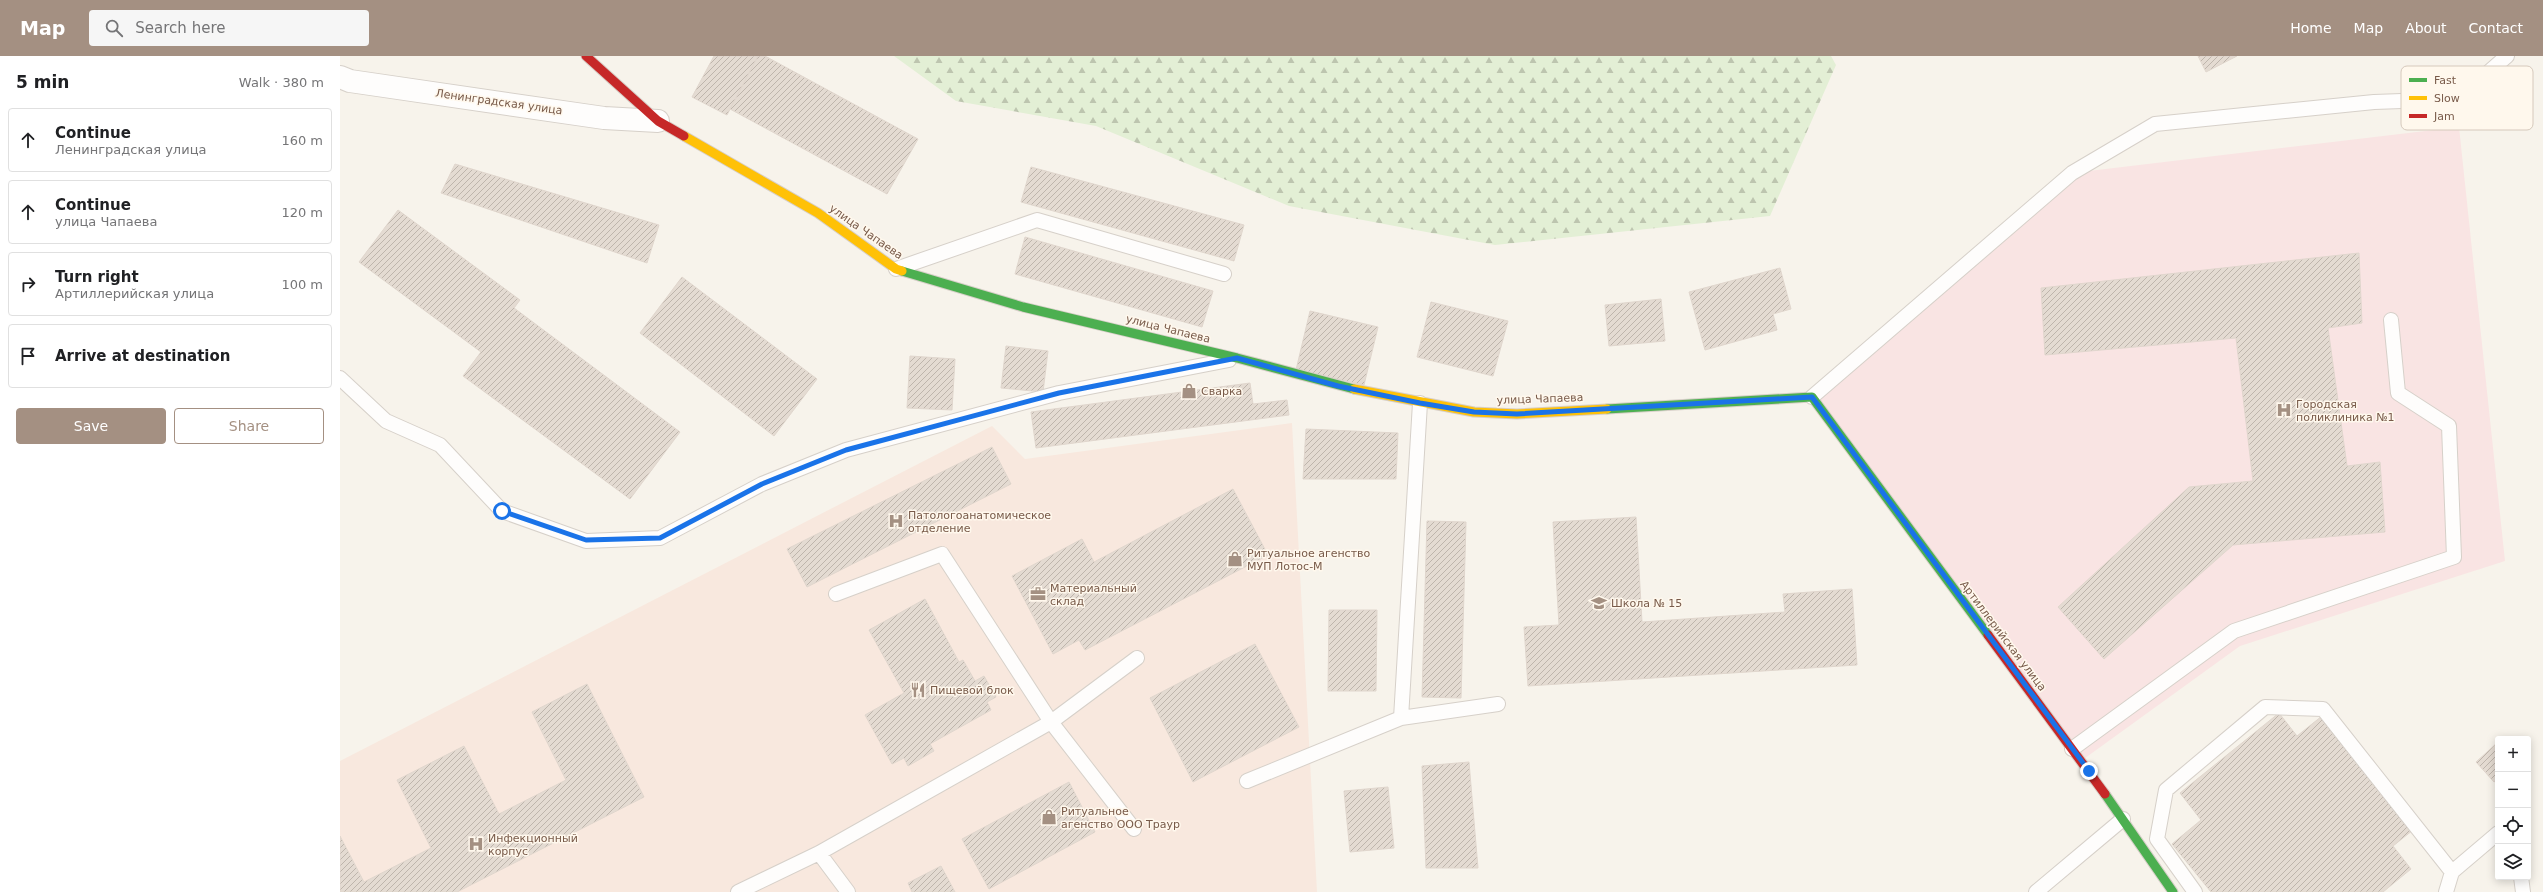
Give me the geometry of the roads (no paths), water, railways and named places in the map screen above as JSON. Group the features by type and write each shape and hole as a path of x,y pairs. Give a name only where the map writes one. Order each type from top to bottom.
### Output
{"street":[{"name":"улица Чапаева","path":"586,56 658,121 818,213 896,269 1023,307 1237,358 1338,386 1420,403 1474,412 1517,414 1812,397"},
{"name":"Ленинградская улица","path":"340,77 350,81 604,118 658,121"},
{"name":"Артиллерийская улица","path":"1812,397 2072,749 2123,819 2173,892"}],"lane":[{"path":"2496,66 2507,56"},
{"path":"1812,397 2072,173 2155,124 2374,102 2401,101"},
{"path":"896,269 1037,220 1224,274"},
{"path":"2072,749 2234,631 2454,557 2449,426 2398,393 2391,320"},
{"path":"340,378 386,421 440,445 502,511 586,540 660,538 762,484 846,450 1059,393 1237,358"},
{"path":"1401,718 1420,403"},
{"path":"836,594 942,554 1051,722 1134,829"},
{"path":"738,892 818,853 1051,722 1137,658"},
{"path":"1247,781 1401,718 1498,704"},
{"path":"2195,892 2157,839 2166,790 2265,707 2323,709 2452,872"},
{"path":"2036,892 2123,819"},
{"path":"2446,892 2452,872 2495,836"},
{"path":"818,853 848,892"},
{"path":"2521,880 2523,892"}],"place":[{"name":"Сварка","path":"1189,391"},
{"name":"Городская поликлиника №1","path":"2284,410"},
{"name":"Патологоанатомическое отделение","path":"896,521"},
{"name":"Ритуальное агенство МУП Лотос-М","path":"1235,559"},
{"name":"Материальный склад","path":"1038,594"},
{"name":"Школа № 15","path":"1599,603"},
{"name":"Пищевой блок","path":"918,690"},
{"name":"Ритуальное агенство ООО Траур","path":"1049,817"},
{"name":"Инфекционный корпус","path":"476,844"}]}
